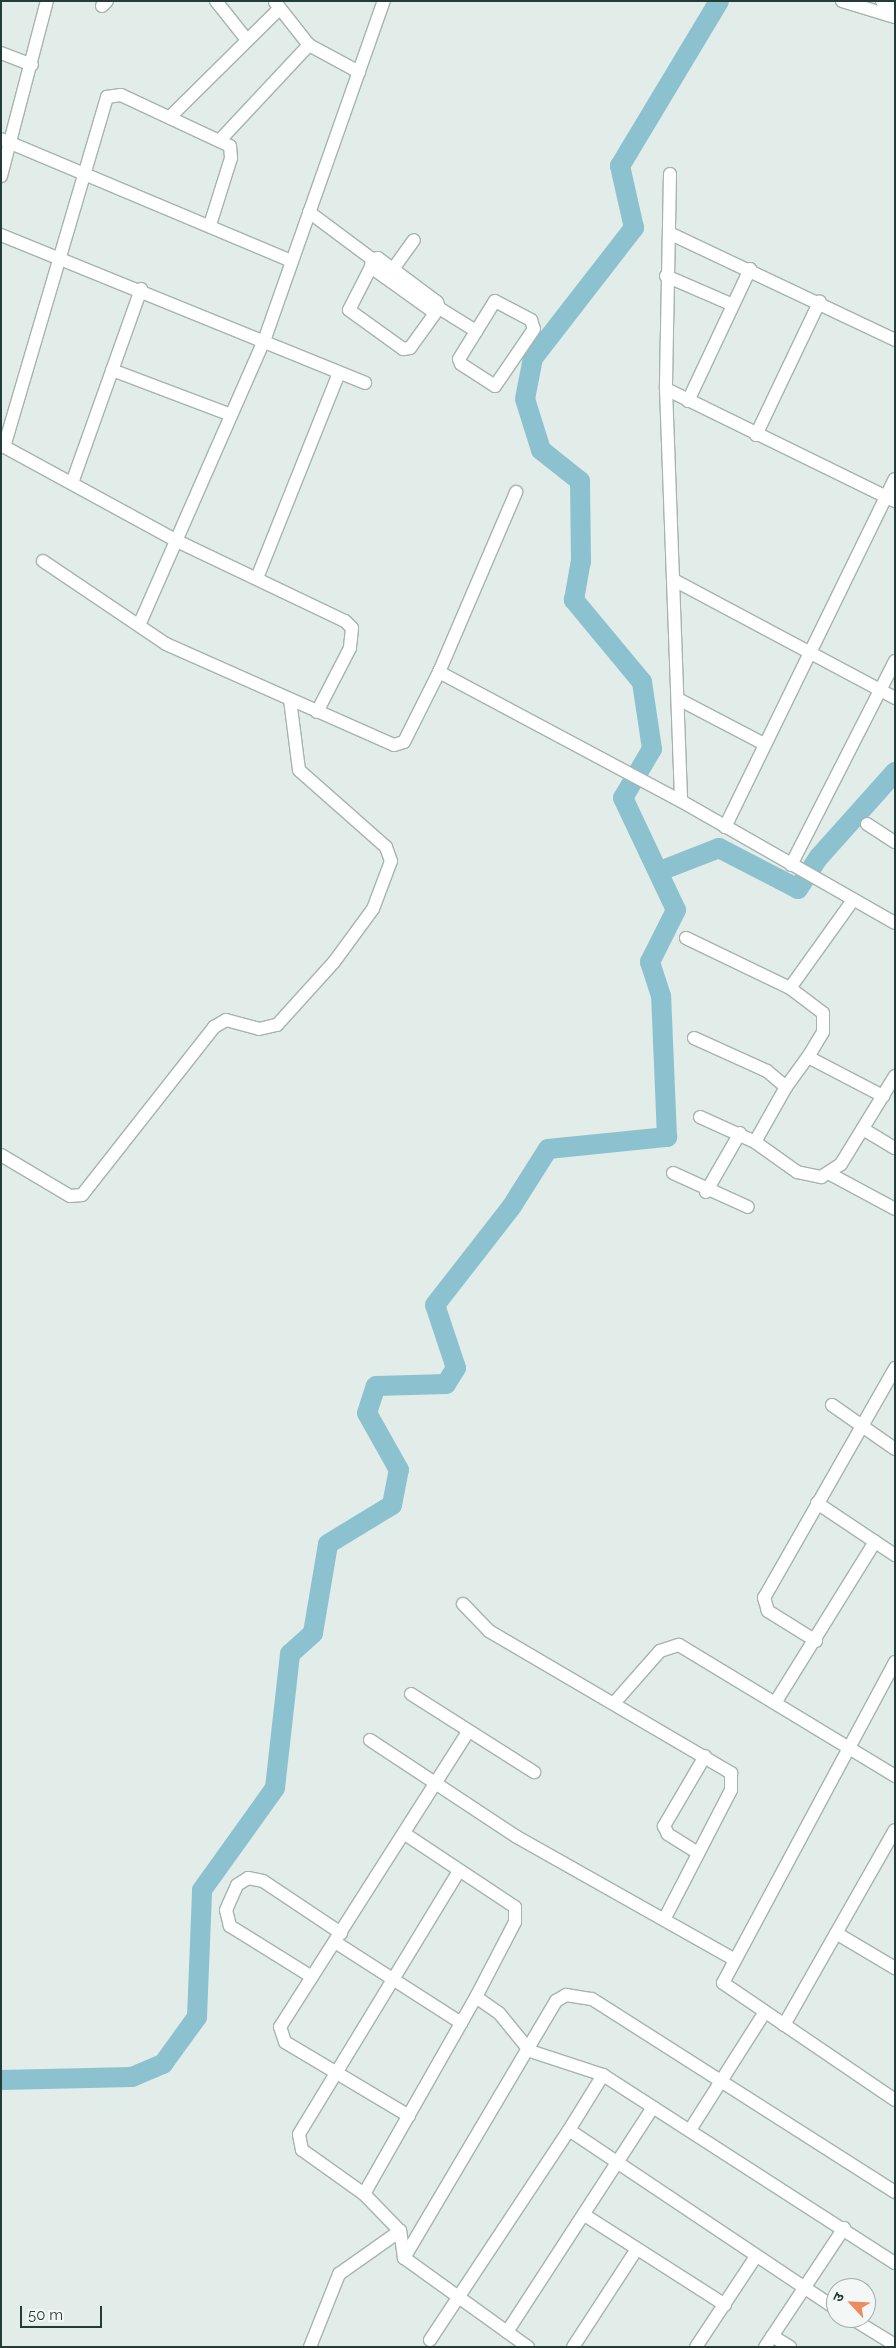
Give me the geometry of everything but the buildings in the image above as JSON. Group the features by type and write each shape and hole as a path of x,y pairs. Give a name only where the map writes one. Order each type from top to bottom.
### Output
{"street":[{"path":"1,176 6,141 32,65 47,1"},
{"path":"216,1 246,40"},
{"path":"140,623 264,341 384,1"},
{"path":"842,1 895,17"},
{"path":"882,1 895,5"},
{"path":"171,116 246,40 277,5 308,45 359,72"},
{"path":"221,139 308,45"},
{"path":"1,52 32,65"},
{"path":"210,225 231,158 230,146 221,139 121,95 107,97 3,446 177,541 257,578 352,628 350,648 317,712"},
{"path":"6,141 210,225 291,261"},
{"path":"670,174 666,276 666,389 680,700 681,801"},
{"path":"309,212 372,263 437,302 439,308 476,331"},
{"path":"669,233 820,301 895,340"},
{"path":"1,235 60,256 365,383"},
{"path":"390,274 414,240"},
{"path":"372,263 349,310 403,350 410,348 439,308"},
{"path":"688,401 750,269"},
{"path":"666,276 733,304"},
{"path":"72,483 141,289"},
{"path":"498,301 534,324 533,334 495,386 460,362 476,331 498,301"},
{"path":"756,435 820,301"},
{"path":"112,370 231,415"},
{"path":"257,578 339,373"},
{"path":"666,389 756,435 890,498"},
{"path":"725,827 809,654 890,498 895,479"},
{"path":"43,561 140,623 166,644 386,744 400,744 438,672 516,492"},
{"path":"674,580 809,654 895,698"},
{"path":"791,865 895,661"},
{"path":"438,672 647,785 681,801 816,880 895,923"},
{"path":"1,1155 70,1196 82,1195 214,1027 226,1020 259,1029 277,1025 334,962 374,909 391,861 386,847 299,770 290,700"},
{"path":"680,700 764,744"},
{"path":"867,824 895,842"},
{"path":"790,988 853,900"},
{"path":"686,938 790,988 825,1018 823,1032 808,1057 786,1087 755,1142"},
{"path":"694,1038 767,1071 786,1087"},
{"path":"808,1057 883,1096"},
{"path":"700,1117 740,1133 797,1172 820,1177 830,1174 863,1128 895,1076"},
{"path":"863,1128 895,1148"},
{"path":"706,1192 740,1133"},
{"path":"673,1173 706,1192 748,1207"},
{"path":"830,1174 895,1209"},
{"path":"816,1641 768,1611 763,1602 817,1503 895,1368"},
{"path":"832,1405 895,1449"},
{"path":"817,1503 895,1555"},
{"path":"775,1703 816,1641 875,1542"},
{"path":"463,1604 489,1631 615,1702 726,1768 733,1784 664,1920"},
{"path":"615,1702 660,1651 679,1645 848,1750 895,1776"},
{"path":"895,1662 723,1983 895,2100"},
{"path":"411,1694 468,1732 534,1772"},
{"path":"409,2116 285,2042 280,2033 282,2022 405,1834 434,1783 468,1732"},
{"path":"370,1740 517,1837 735,1960"},
{"path":"698,1853 668,1834 664,1826 705,1756"},
{"path":"784,2025 895,1830"},
{"path":"364,2194 476,1997 517,1912 512,1904 458,1872 405,1834"},
{"path":"458,1872 301,2128 299,2145 364,2194 400,2231 404,2258 528,2347"},
{"path":"312,1976 230,1926 226,1910 237,1885 248,1878 263,1881 392,1980 461,2023"},
{"path":"836,1934 894,1964"},
{"path":"404,2258 530,2051 556,2001 579,1994 719,2084 895,2192"},
{"path":"476,1997 499,2013 530,2051 602,2075 844,2228 895,2264"},
{"path":"690,2130 765,2012"},
{"path":"430,2340 569,2130 602,2075"},
{"path":"507,2332 586,2216 653,2107"},
{"path":"569,2130 755,2258 826,2303"},
{"path":"586,2216 724,2305"},
{"path":"764,2347 844,2228"},
{"path":"310,2347 339,2274 400,2231"},
{"path":"573,2347 637,2250"},
{"path":"696,2347 755,2258"},
{"path":"867,2328 895,2345"},
{"path":"772,2336 790,2347"}],"waterway":[{"path":"1,2080 132,2077 163,2064 197,2017 202,1890 275,1788 290,1654 313,1633 328,1544 392,1505 399,1470 367,1413 376,1386 446,1384 456,1368 435,1305 512,1206 548,1149 667,1137 661,996 650,962 676,910 623,798 652,749 642,682 574,600 581,562 580,481 541,450 525,399 533,358 634,228 620,166 719,1"},
{"path":"660,871 719,848 798,889 819,857 895,772"}]}
